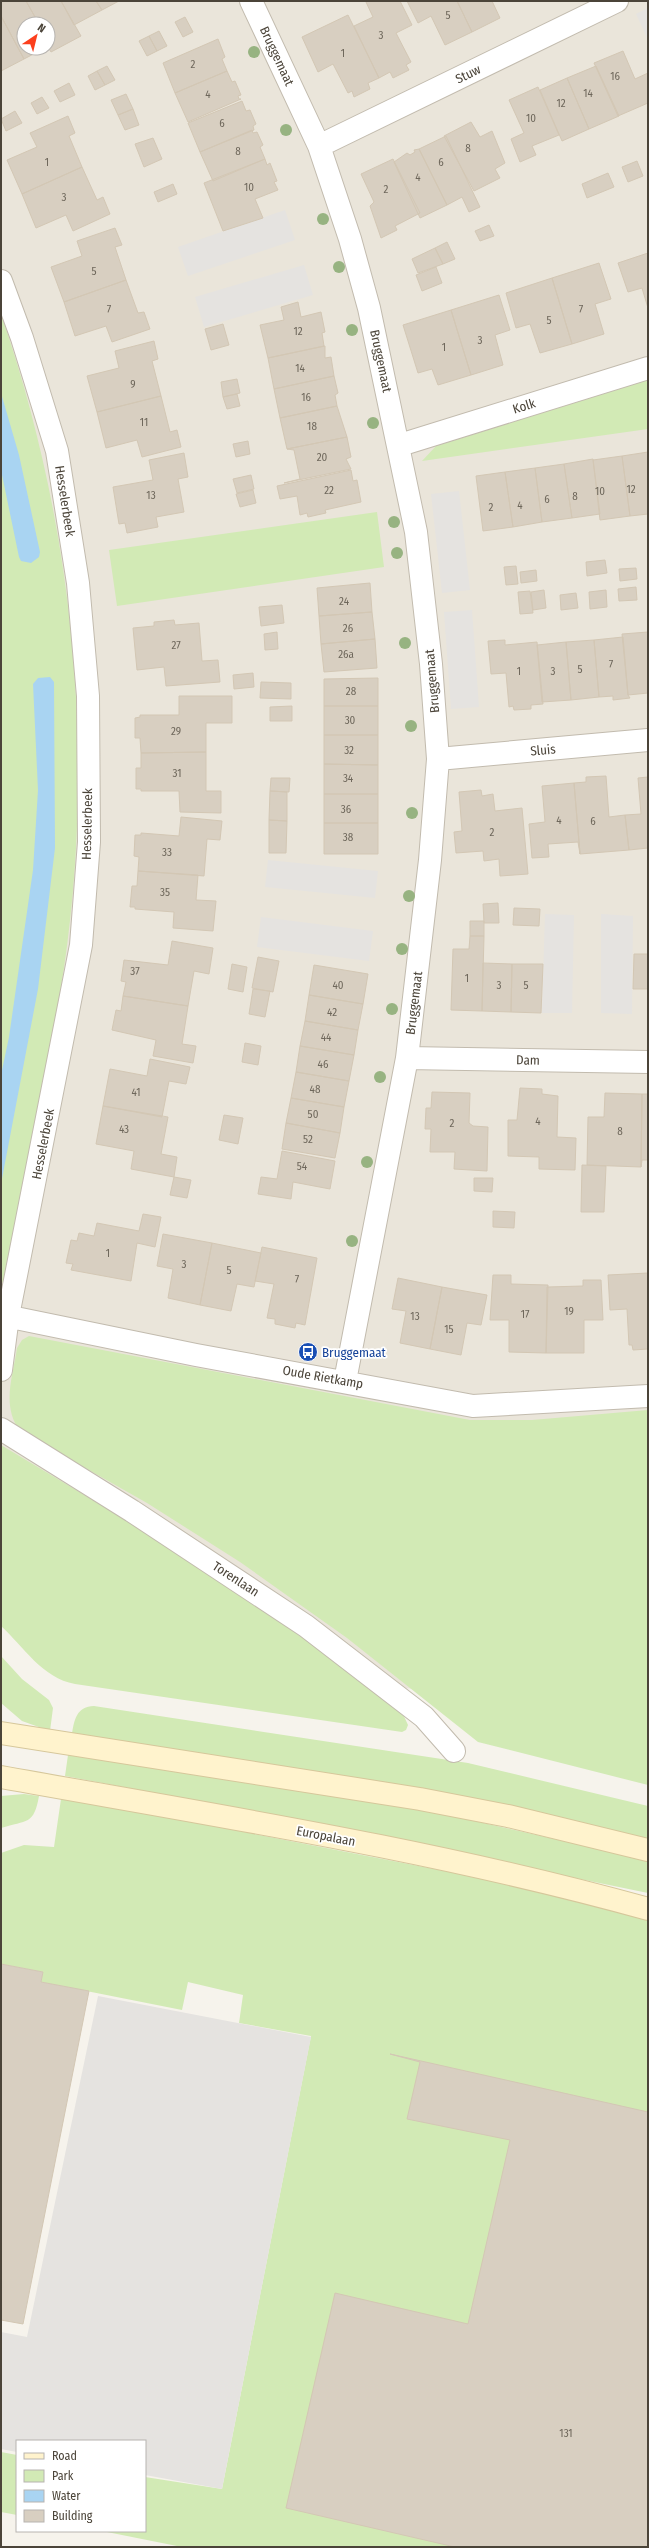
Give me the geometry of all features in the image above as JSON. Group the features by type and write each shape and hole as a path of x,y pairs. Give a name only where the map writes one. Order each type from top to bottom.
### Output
{"street":[{"name":"Bruggemaat","path":"251,1 319,146 350,239 369,308 400,445 416,532 431,664 438,759 430,860 407,1058 345,1381"},
{"name":"Stuw","path":"319,146 617,1"},
{"name":"Hesselerbeek","path":"1,281 22,338 57,451 78,583 88,696 88,842 81,945 5,1315 1,1370"},
{"name":"Kolk","path":"400,445 648,368"},
{"name":"Sluis","path":"438,759 648,740"},
{"name":"Dam","path":"407,1058 648,1062"},
{"name":"Oude Rietkamp","path":"5,1315 196,1355 345,1381 473,1406 648,1396"},
{"name":"Torenlaan","path":"1,1430 132,1511 306,1626 424,1718 454,1751"},
{"path":"1,1733 420,1799 508,1816 648,1850"},
{"name":"Europalaan","path":"1,1777 147,1801 484,1868 648,1909"}],"shaded area":[{"path":"1,1 648,1 648,1705 359,1685 1,1445"},
{"path":"648,8 648,40 636,14"},
{"path":"285,210 295,240 188,276 178,247"},
{"path":"304,265 313,295 204,327 195,297"},
{"path":"459,491 470,590 442,593 431,494"},
{"path":"472,610 479,707 451,709 444,612"},
{"path":"268,860 378,871 375,898 265,887"},
{"path":"545,914 574,915 572,1013 542,1013"},
{"path":"601,914 633,916 632,1014 601,1013"},
{"path":"261,917 373,931 369,961 257,947"},
{"path":"98,1996 311,2037 222,2489 146,2475 146,2440 16,2440 16,2452 1,2449 1,2332 27,2337"}],"green space":[{"path":"1,314 26,393 46,474 61,555 72,637 77,720 78,803 73,886 64,968 36,1123 5,1278 1,1285"},
{"path":"648,380 648,429 422,461 436,446"},
{"path":"377,512 384,567 117,606 109,550"},
{"path":"29,1336 470,1420 532,1420 648,1410 648,1785 478,1742 347,1638 240,1562 147,1503 20,1431 14,1421 11,1411 11,1380 17,1348 22,1340"},
{"path":"1,1445 131,1523 270,1613 402,1712 408,1725 406,1730 402,1732 75,1684 63,1681 43,1669 1,1626"},
{"path":"1,1656 22,1679 49,1700 53,1708 50,1731 22,1721 1,1703"},
{"path":"94,1706 468,1763 648,1806 648,1839 510,1806 72,1734 75,1719 80,1711 84,1708"},
{"path":"68,1755 435,1812 625,1855 648,1861 648,1893 230,1807 65,1776"},
{"path":"24,1794 39,1796 35,1812 32,1817 23,1822 1,1828 1,1796"},
{"path":"61,1799 126,1809 516,1885 648,1919 648,2547 182,2547 107,2532 146,2532 146,2477 222,2489 311,2036 239,2023 243,1995 188,1982 182,2010 41,1982 43,1972 1,1964 1,1853 24,1845 54,1847"},
{"path":"1,2452 16,2455 16,2515 1,2512"}],"water":[{"path":"1,393 19,455 40,552 39,557 31,563 21,561 19,557 1,470"},
{"path":"50,677 54,682 55,848 38,989 1,1184 1,1075 9,1037 33,870 38,790 33,684 38,678"}],"building":[{"path":"1,1 26,1 34,16 16,16 16,44 1,16"},
{"path":"26,1 61,1 81,36 56,49 56,16 34,16"},
{"path":"61,1 96,1 102,10 74,25"},
{"path":"96,1 119,1 102,10"},
{"path":"400,1 412,25 396,33 411,62 406,65 409,70 393,78 390,72 379,78 354,26 373,17 366,2"},
{"path":"407,1 457,1 472,32 445,45 431,16 418,23"},
{"path":"457,1 492,1 500,18 472,32"},
{"path":"348,15 379,78 368,83 370,89 354,97 352,91 348,93 333,64 318,72 302,37"},
{"path":"1,16 16,44 16,56 22,56 24,59 1,71"},
{"path":"185,17 193,32 183,37 175,22"},
{"path":"159,31 167,46 157,51 149,36"},
{"path":"149,36 157,51 147,56 139,41"},
{"path":"218,39 225,57 222,59 227,71 175,93 163,63"},
{"path":"623,51 635,79 648,73 648,103 618,116 594,63"},
{"path":"22,56 30,56 24,59"},
{"path":"107,66 115,80 105,85 97,71"},
{"path":"596,66 619,116 589,129 567,78"},
{"path":"97,71 105,85 95,90 88,76"},
{"path":"227,71 232,82 235,81 241,95 238,96 239,99 241,99 188,122 175,93"},
{"path":"567,78 589,129 562,141 540,90"},
{"path":"69,83 75,95 60,102 54,91"},
{"path":"538,87 559,135 532,146 536,155 520,162 511,139 524,133 509,100"},
{"path":"126,94 133,109 118,115 111,100"},
{"path":"42,97 49,108 37,114 31,103"},
{"path":"242,101 246,111 250,110 256,124 253,126 254,130 200,152 188,123"},
{"path":"133,109 139,125 125,130 118,115"},
{"path":"15,111 22,123 6,131 1,119"},
{"path":"68,116 75,133 69,136 82,167 22,194 7,160 37,147 30,133"},
{"path":"471,122 480,137 492,131 505,163 495,169 500,178 474,191 444,136"},
{"path":"252,130 253,133 257,132 263,145 260,147 265,159 213,181 200,152"},
{"path":"446,136 480,207 469,212 462,197 447,205 419,149"},
{"path":"153,138 162,159 144,167 135,144"},
{"path":"419,149 447,205 420,218 394,162 407,153 410,155 415,152 414,150"},
{"path":"265,159 267,165 270,163 277,181 274,182 278,190 255,199 263,218 223,231 204,183"},
{"path":"393,159 420,213 395,226 397,230 381,238 370,206 374,202 361,174"},
{"path":"637,161 643,176 628,182 622,167"},
{"path":"82,167 97,200 103,197 110,214 73,231 66,215 36,228 22,194"},
{"path":"608,173 614,187 587,198 582,184"},
{"path":"173,184 177,194 158,202 154,192"},
{"path":"489,225 494,236 480,241 475,231"},
{"path":"115,228 122,245 115,247 126,280 64,302 51,267 82,256 77,241"},
{"path":"447,242 455,259 443,264 435,248"},
{"path":"435,248 443,264 418,273 412,259"},
{"path":"648,253 648,308 642,288 628,292 618,263"},
{"path":"599,263 611,299 595,304 604,334 572,344 552,278"},
{"path":"436,267 442,283 422,291 416,275"},
{"path":"552,278 572,344 540,353 530,324 516,328 506,293"},
{"path":"126,280 138,313 144,312 150,329 112,342 106,326 75,336 64,302"},
{"path":"499,295 510,330 495,335 503,365 471,375 451,310"},
{"path":"298,302 301,317 321,312 325,332 322,333 324,346 268,358 260,325 284,320 281,307"},
{"path":"451,310 471,375 438,385 432,369 418,373 403,325"},
{"path":"223,324 229,345 211,350 205,329"},
{"path":"154,341 158,359 152,361 161,396 97,412 87,376 119,368 115,351"},
{"path":"325,346 325,358 331,357 334,376 274,389 268,358"},
{"path":"334,376 338,393 335,395 337,406 280,418 274,389"},
{"path":"237,379 240,393 223,397 221,382"},
{"path":"237,394 240,406 227,409 223,397"},
{"path":"161,396 170,432 177,430 181,447 142,457 137,440 106,448 97,412"},
{"path":"337,406 347,437 287,449 280,418"},
{"path":"347,437 351,457 346,459 351,469 284,483 300,479 294,450 287,449"},
{"path":"248,441 250,454 236,457 233,444"},
{"path":"648,452 648,514 630,516 622,456"},
{"path":"184,453 188,477 178,479 184,512 156,517 158,527 127,533 125,523 119,524 113,487 153,480 149,460"},
{"path":"622,456 630,516 600,520 593,460"},
{"path":"593,459 600,514 572,518 564,464"},
{"path":"564,464 572,518 542,522 535,468"},
{"path":"535,468 542,522 513,527 505,472"},
{"path":"351,470 353,481 357,480 361,502 325,510 326,513 308,517 307,513 300,515 297,496 280,499 277,486"},
{"path":"505,472 513,527 483,531 476,476"},
{"path":"251,475 254,489 237,493 233,479"},
{"path":"253,490 256,503 240,507 236,494"},
{"path":"605,560 607,573 587,576 586,562"},
{"path":"516,566 518,584 506,585 504,567"},
{"path":"636,568 637,579 620,581 619,569"},
{"path":"536,570 537,581 521,583 520,572"},
{"path":"370,583 372,612 319,616 317,588"},
{"path":"636,587 637,600 619,601 618,589"},
{"path":"544,590 546,608 533,610 531,592"},
{"path":"606,590 607,607 590,609 589,592"},
{"path":"530,591 533,613 520,614 518,592"},
{"path":"576,593 578,608 561,610 560,595"},
{"path":"282,605 284,623 261,626 259,607"},
{"path":"372,612 375,639 321,644 319,616"},
{"path":"174,620 175,625 199,623 202,661 218,660 220,682 166,686 164,667 137,670 133,628 154,626 154,622"},
{"path":"277,632 278,649 265,650 264,634"},
{"path":"648,632 648,693 628,695 622,634"},
{"path":"623,637 628,695 630,698 613,700 613,696 599,697 594,640"},
{"path":"375,639 377,668 324,672 321,644"},
{"path":"505,640 505,645 537,642 543,704 531,705 531,709 514,710 513,706 509,707 506,673 491,674 488,641"},
{"path":"594,640 599,697 571,700 566,642"},
{"path":"566,642 571,700 542,702 537,645"},
{"path":"253,673 254,687 234,689 233,675"},
{"path":"378,678 378,706 324,706 324,679"},
{"path":"261,682 291,683 291,699 260,698"},
{"path":"179,696 232,696 232,723 206,723 206,752 141,753 140,738 135,738 135,718 140,717 140,715 179,715"},
{"path":"292,706 292,721 270,721 270,707"},
{"path":"324,706 378,706 378,735 324,735"},
{"path":"324,735 378,735 378,765 324,764"},
{"path":"206,752 206,791 221,791 221,813 180,812 179,791 141,791 141,789 136,789 136,768 141,768 141,753"},
{"path":"324,764 378,765 378,794 324,794"},
{"path":"606,776 609,817 625,815 629,850 580,854 574,783 586,782 586,777"},
{"path":"648,777 648,848 629,850 625,815 641,814 638,778"},
{"path":"271,778 290,778 289,792 270,791"},
{"path":"574,783 580,854 578,842 548,844 549,857 532,858 529,824 545,822 542,786"},
{"path":"481,790 482,796 493,794 495,811 522,808 528,874 500,876 499,859 484,861 483,851 456,853 454,832 462,831 459,792"},
{"path":"270,791 287,792 287,821 269,820"},
{"path":"324,794 378,794 378,823 324,823"},
{"path":"181,817 222,821 220,840 207,839 204,876 138,871 139,857 134,856 135,835 141,835 141,833 179,836"},
{"path":"269,820 287,821 286,853 269,853"},
{"path":"324,823 378,823 378,854 324,854"},
{"path":"138,871 198,875 196,900 216,901 213,931 173,928 174,912 135,909 135,907 130,907 132,886 137,886"},
{"path":"498,903 499,923 484,923 483,904"},
{"path":"514,908 540,909 539,926 513,925"},
{"path":"470,921 484,921 484,936 470,936"},
{"path":"470,936 484,936 482,1011 451,1010 453,949 469,949"},
{"path":"172,941 213,948 209,974 194,971 188,1006 123,996 126,982 121,981 124,960 168,965"},
{"path":"634,954 648,954 648,989 633,989"},
{"path":"258,957 279,961 273,992 252,988"},
{"path":"483,963 512,964 511,1012 482,1011"},
{"path":"232,964 247,967 243,992 228,989"},
{"path":"512,964 543,964 541,1013 511,1012"},
{"path":"314,965 368,974 363,1004 309,995"},
{"path":"253,989 270,991 265,1017 249,1014"},
{"path":"309,995 363,1004 358,1030 305,1021"},
{"path":"123,996 188,1006 182,1044 196,1046 193,1063 153,1056 156,1040 112,1030 116,1010 121,1011"},
{"path":"305,1021 358,1030 354,1055 300,1046"},
{"path":"245,1043 261,1046 258,1065 242,1062"},
{"path":"300,1046 354,1055 349,1081 296,1072"},
{"path":"150,1059 190,1067 186,1084 169,1081 162,1117 103,1106 110,1069 147,1076"},
{"path":"296,1072 349,1081 344,1107 291,1098"},
{"path":"520,1088 542,1089 542,1094 558,1096 557,1137 576,1138 575,1170 539,1169 539,1157 508,1156 508,1120 517,1120"},
{"path":"432,1092 470,1093 469,1123 473,1126 488,1127 487,1171 454,1169 455,1152 430,1152 431,1129 425,1129 426,1108 431,1108"},
{"path":"605,1093 642,1094 641,1167 587,1165 588,1117 604,1117"},
{"path":"642,1094 648,1094 648,1160 642,1160 641,1167"},
{"path":"291,1098 344,1107 340,1133 286,1123"},
{"path":"103,1106 168,1117 161,1154 177,1157 174,1177 131,1169 134,1151 96,1144"},
{"path":"224,1115 243,1118 238,1144 219,1140"},
{"path":"286,1123 340,1133 335,1158 282,1149"},
{"path":"282,1151 335,1161 330,1189 293,1182 291,1199 258,1194 261,1177 277,1179"},
{"path":"582,1165 606,1166 604,1212 581,1212"},
{"path":"174,1177 191,1180 187,1198 170,1195"},
{"path":"474,1178 493,1178 492,1192 474,1191"},
{"path":"493,1211 515,1212 514,1228 493,1227"},
{"path":"143,1214 161,1217 155,1247 137,1243 131,1281 71,1270 73,1264 66,1263 71,1240 77,1241 79,1233 94,1236 97,1223 139,1231"},
{"path":"163,1234 212,1243 200,1305 168,1298 173,1269 157,1266"},
{"path":"212,1243 261,1253 254,1287 237,1284 231,1311 200,1305"},
{"path":"262,1247 317,1258 305,1325 296,1323 295,1328 275,1324 275,1319 267,1318 274,1284 255,1281"},
{"path":"648,1273 648,1349 633,1350 632,1345 629,1345 627,1309 610,1310 608,1275"},
{"path":"493,1275 511,1275 511,1284 548,1285 546,1353 509,1352 509,1320 490,1320"},
{"path":"398,1278 442,1287 430,1349 400,1343 406,1311 392,1309"},
{"path":"583,1280 601,1280 603,1320 584,1320 584,1353 546,1353 547,1287 583,1286"},
{"path":"442,1287 487,1295 481,1325 467,1323 461,1355 430,1349"},
{"path":"1,1964 43,1972 41,1982 89,1991 23,2324 1,2320"},
{"path":"390,2054 648,2112 648,2547 455,2547 286,2508 335,2293 468,2324 510,2140 407,2119 420,2062"}],"place":[{"name":"Bruggemaat","path":"308,1352"}]}
